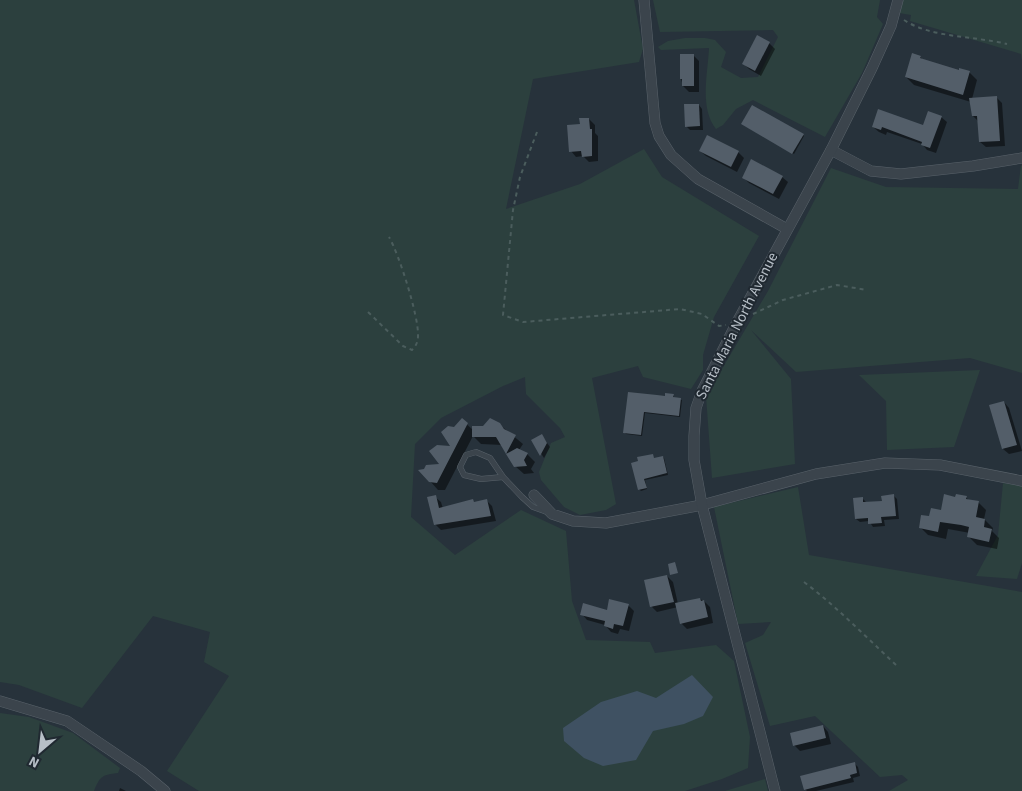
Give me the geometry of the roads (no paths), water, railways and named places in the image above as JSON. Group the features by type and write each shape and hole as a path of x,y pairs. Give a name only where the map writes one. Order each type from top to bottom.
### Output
{"street":[{"path":"644,0 655,123 659,136 671,155 698,179 787,229"},
{"name":"Santa Maria North Avenue","path":"775,791 702,505 694,460 696,408 702,391 736,324 872,68 891,26 898,0"},
{"path":"830,150 871,171 901,174 974,166 1022,158"},
{"path":"534,495 552,514 573,521 606,523 702,505 816,474 885,463 940,465 1022,481"},
{"path":"0,702 67,721 140,771 165,791"}],"lane":[{"path":"503,477 481,479 464,475 460,467 466,456 476,452 490,458 503,477 533,507 552,514"}],"water":[{"path":"692,675 713,697 703,716 684,724 653,731 636,760 603,766 584,758 564,741 563,728 601,702 637,691 656,698"}]}
